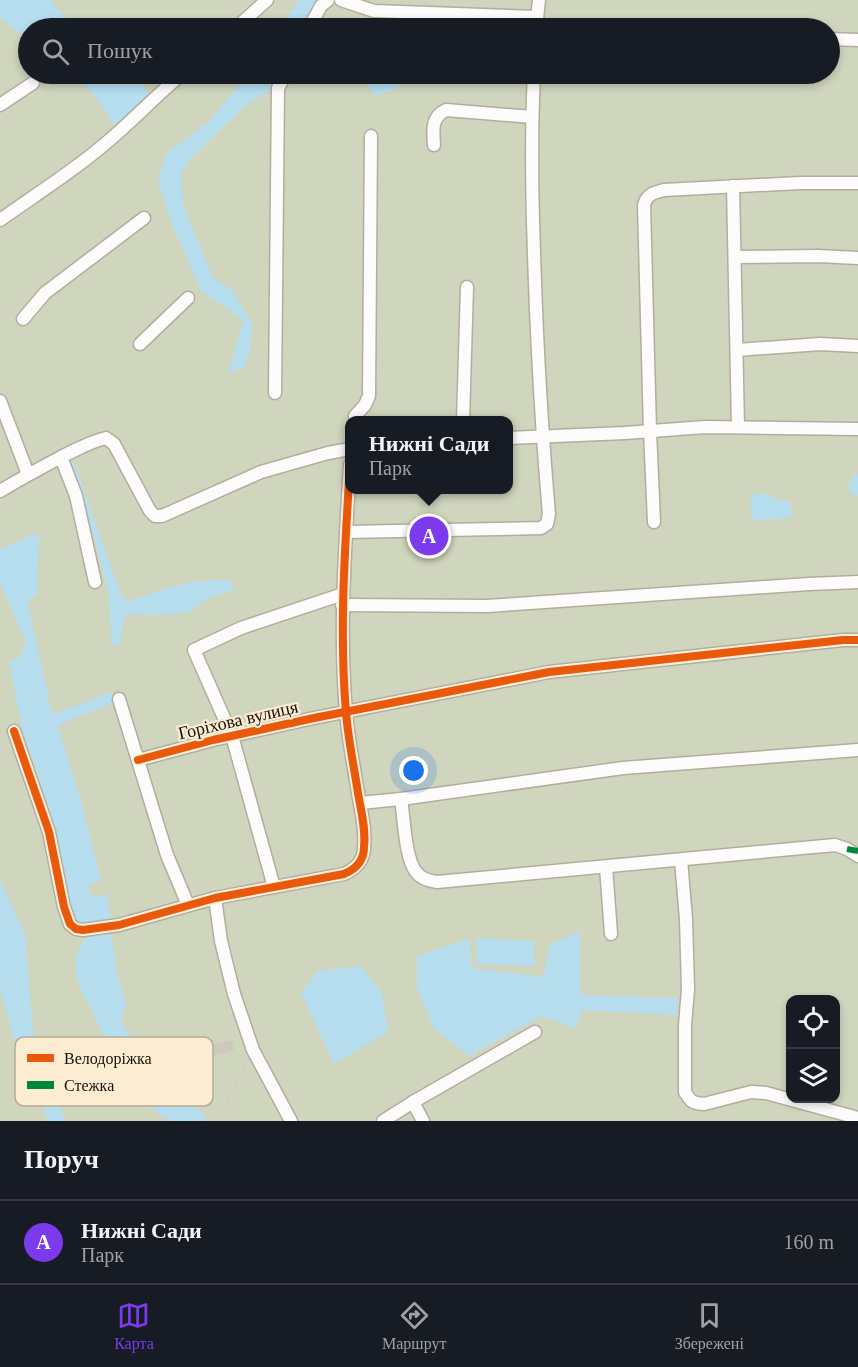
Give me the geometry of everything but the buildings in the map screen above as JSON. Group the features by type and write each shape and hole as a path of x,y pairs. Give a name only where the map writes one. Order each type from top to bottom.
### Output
{"street":[{"path":"247,18 267,0"},
{"path":"314,18 321,6 328,0"},
{"path":"341,0 374,11 397,6 496,18"},
{"path":"537,18 539,0"},
{"path":"840,39 858,40"},
{"path":"0,105 32,84"},
{"path":"0,220 70,171 112,137 170,84"},
{"path":"275,393 278,88 280,84"},
{"path":"346,532 541,528 547,524 549,514 542,437 533,249 534,84"},
{"path":"434,145 435,120 446,110 532,117"},
{"path":"355,416 365,405 369,396 371,136"},
{"path":"654,522 644,228 645,199 651,193 664,190 800,183 858,183"},
{"path":"733,186 738,427"},
{"path":"23,319 45,293 144,218"},
{"path":"735,257 858,258"},
{"path":"463,416 467,287"},
{"path":"140,344 188,298"},
{"path":"737,350 820,344 858,346"},
{"path":"0,401 28,474"},
{"path":"513,438 705,427 858,429"},
{"path":"0,491 61,457 96,440 106,438 114,444 150,511 155,516 162,516 261,472 345,450"},
{"path":"61,457 76,495 95,582"},
{"path":"14,731 49,832 64,907 70,924 76,929 119,925 215,898 344,874 354,870 363,858 364,847 362,812 346,712 343,600 348,494"},
{"path":"274,887 232,736 194,650 240,628 343,600 488,606 858,582"},
{"name":"Горіхова вулиця","path":"138,760 314,718 549,672 720,652 858,640"},
{"path":"119,699 167,855 188,905"},
{"path":"360,803 623,768 858,750"},
{"path":"401,799 410,863 417,874 427,881 835,845 858,856"},
{"path":"681,860 687,919 688,989 685,1025 685,1092 690,1101 704,1104 751,1092 766,1093 858,1118"},
{"path":"606,867 611,934"},
{"path":"215,898 226,962 253,1050 291,1121"},
{"path":"383,1121 535,1032"},
{"path":"412,1102 423,1121"}],"path":[{"path":"219,1121 253,1050"}],"green space":[{"path":"0,0 858,0 858,1121 0,1121"}],"water":[{"path":"0,0 51,0 59,11 68,18 18,18 18,32 0,18"},
{"path":"299,0 321,0 311,18 286,18"},
{"path":"82,84 141,84 152,98 118,130 95,96"},
{"path":"240,84 278,84 246,105 191,158 180,176 184,207 213,277 233,291 252,324 250,349 244,368 229,372 243,320 201,291 169,217 158,180 166,154 209,121"},
{"path":"368,84 399,84 394,90 376,95"},
{"path":"72,457 122,597 129,601 166,588 198,581 229,579 234,591 209,597 188,613 125,614 119,646 112,645 108,591 86,506 68,459"},
{"path":"858,474 858,495 851,494 848,486 854,475"},
{"path":"769,493 773,499 784,500 791,504 791,518 753,520 751,495"},
{"path":"33,534 39,535 37,594 28,602 52,715 111,692 116,702 58,725 82,804 101,881 88,884 91,897 107,895 111,921 80,925 74,921 68,910 56,840 45,796 21,725 9,661 19,658 26,642 0,583 0,550"},
{"path":"0,880 25,934 35,1037 15,1037 15,1042 0,989"},
{"path":"580,931 580,995 678,998 677,1015 583,1010 575,1029 542,1016 469,1056 434,1029 417,988 417,956 469,939 472,968 544,977 549,945"},
{"path":"111,935 126,1004 121,1021 132,1037 103,1037 80,988 76,972 76,958 80,945 89,937"},
{"path":"476,938 534,941 534,966 477,964"},
{"path":"361,966 382,993 388,1032 334,1064 301,993 317,971"},
{"path":"43,1106 60,1106 65,1121 47,1121"},
{"path":"153,1106 194,1106 206,1115 202,1121 170,1121"}],"marked path":[{"path":"847,849 858,851"}],"cycle path":[{"path":"14,731 49,832 64,907 70,924 76,929 119,925 215,898 344,874 352,870 363,856 364,840 363,820 348,732 344,681 343,588 348,494"},
{"path":"138,760 213,740 314,718 549,672 858,640"}],"place":[{"name":"Нижні Сади","path":"429,536"}]}
